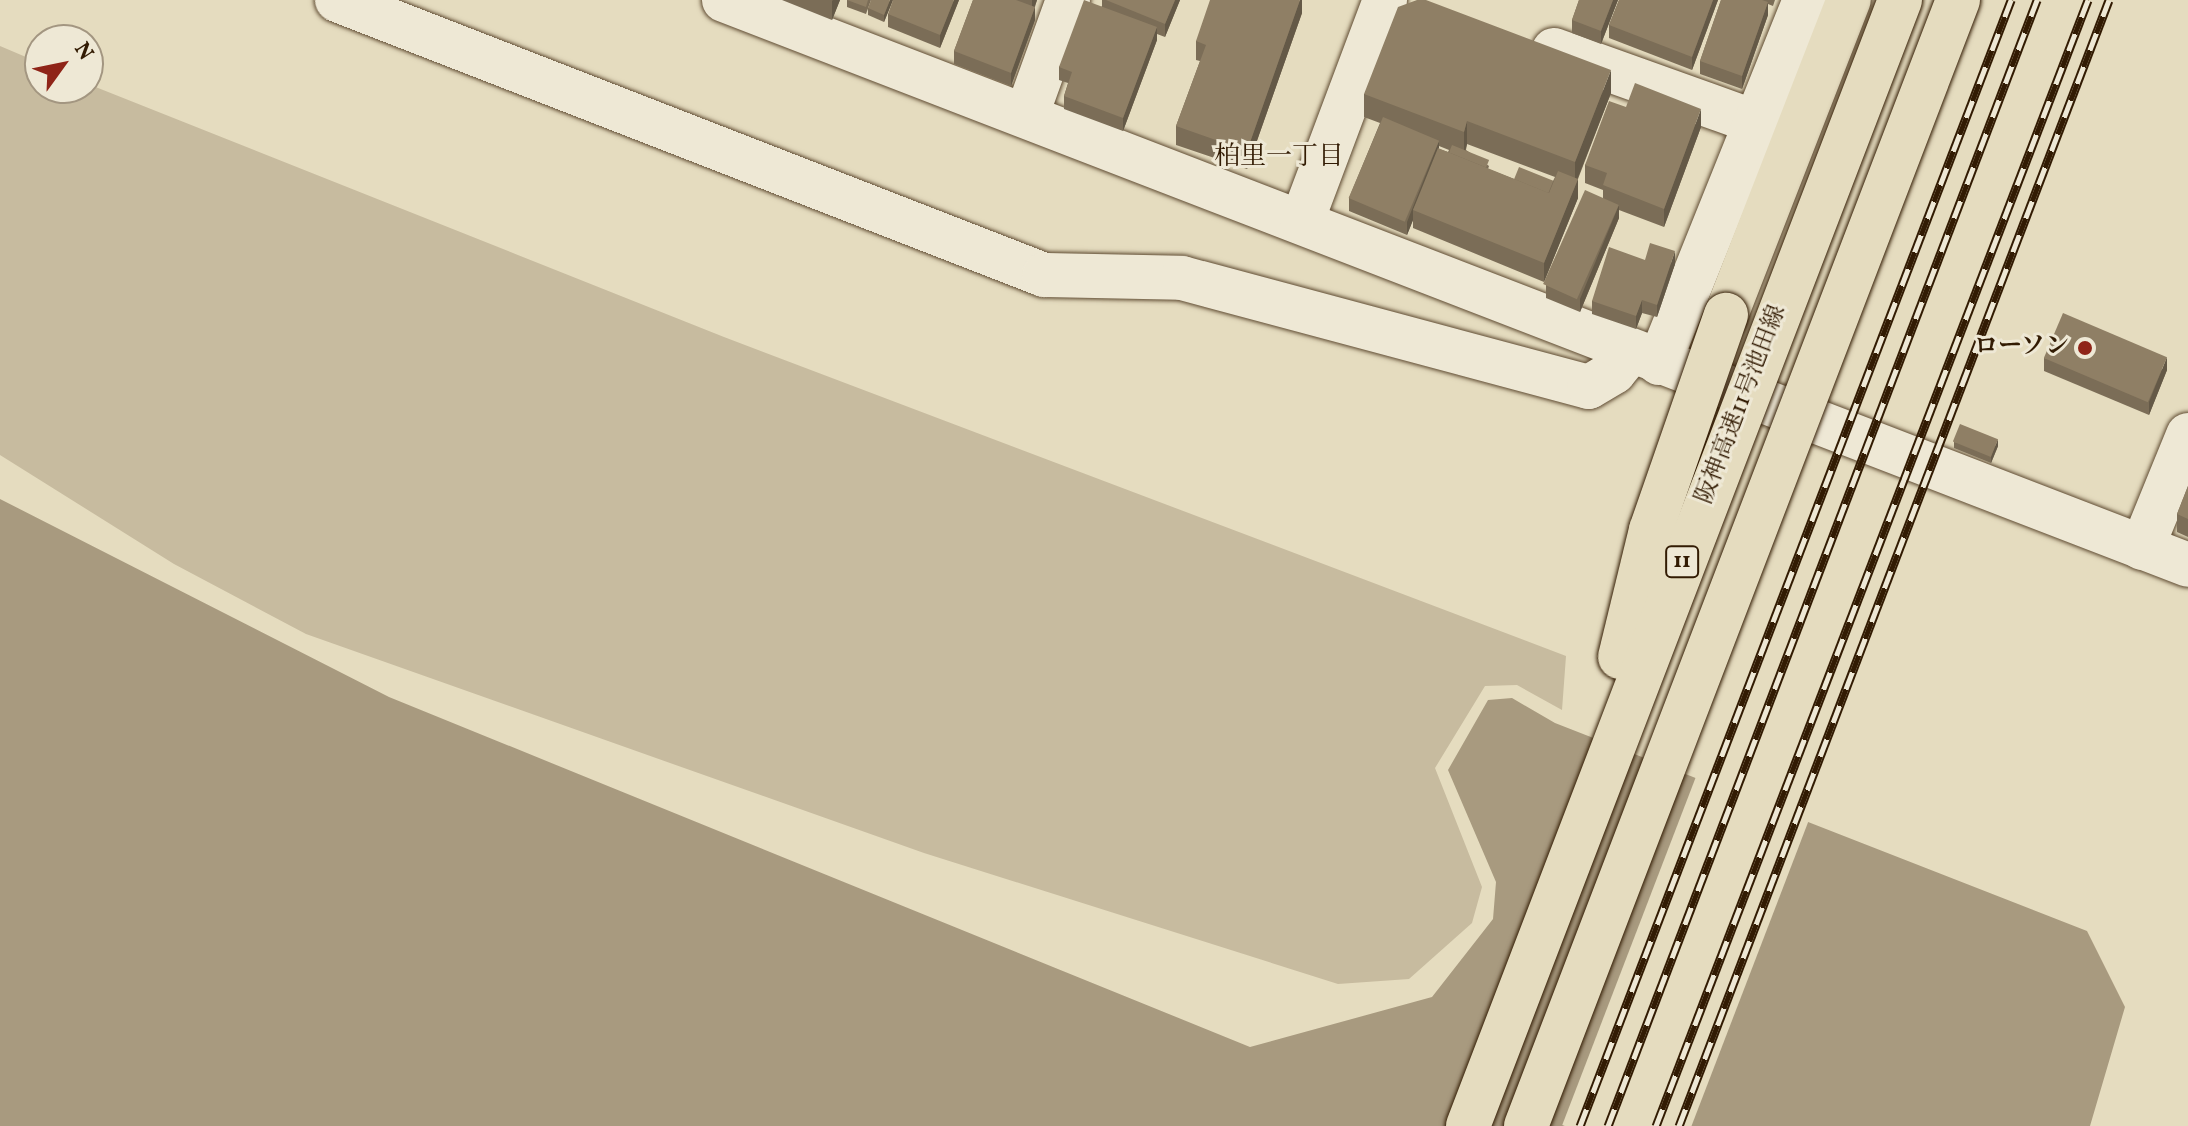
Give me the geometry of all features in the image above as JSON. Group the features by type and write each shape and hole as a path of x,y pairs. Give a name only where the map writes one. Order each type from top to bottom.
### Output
{"highway":[{"name":"11","path":"1579,831 1651,530 1726,315 1849,0"},
{"name":"阪神高速11号池田線","path":"1468,1126 1900,0"},
{"name":"11","path":"1526,1126 1958,0"}],"street":[{"path":"337,0 1044,275 1182,278 1589,387 1644,358 1755,122 1805,0"},
{"path":"724,0 1302,221 1644,358 2188,565"},
{"path":"1027,114 1068,0"},
{"path":"1302,221 1385,0"},
{"path":"1517,37 1755,122"},
{"path":"2142,548 2188,435"}],"shaded area":[{"path":"0,46 24,56 24,104 104,104 104,90 724,337 1566,656 1562,710 1517,685 1485,686 1435,768 1482,887 1472,923 1409,979 1338,984 924,853 306,634 174,564 0,455"},
{"path":"0,499 389,697 1250,1047 1432,997 1493,919 1496,882 1448,770 1488,700 1512,698 1555,723 2087,931 2125,1007 2090,1126 0,1126"}],"pier":[{"path":"1697,774 1810,817 1691,1126 1562,1125"}],"building":[{"path":"847,0 868,0 866,7"},
{"path":"871,0 890,0 884,15 868,8"},
{"path":"893,0 954,0 940,35 888,14"},
{"path":"973,0 1016,0 1035,7 1011,73 954,51"},
{"path":"1084,0 1157,27 1123,118 1064,96 1072,72 1059,67"},
{"path":"1106,0 1175,0 1165,24"},
{"path":"1210,0 1300,0 1247,151 1176,126 1206,45 1196,41"},
{"path":"1426,0 1611,70 1575,162 1467,121 1464,132 1364,94 1398,7"},
{"path":"1579,0 1613,0 1601,31 1572,20"},
{"path":"1619,0 1713,0 1692,57 1609,25"},
{"path":"1721,0 1768,2 1742,76 1700,61"},
{"path":"1635,83 1701,109 1664,209 1603,185 1607,173 1585,165 1609,101 1626,107"},
{"path":"1383,117 1439,141 1405,222 1349,198"},
{"path":"1452,145 1489,160 1486,167 1449,152"},
{"path":"1438,148 1549,193 1558,171 1578,179 1544,263 1413,210"},
{"path":"1519,167 1553,181 1548,193 1514,179"},
{"path":"1585,190 1619,205 1577,299 1543,284"},
{"path":"1650,243 1675,251 1657,305 1642,300 1636,316 1592,301 1609,247 1645,260"},
{"name":"ローソン","path":"2063,313 2167,357 2148,402 2044,358"},
{"path":"1960,424 1998,439 1991,457 1953,442"},
{"path":"2188,486 2188,519 2177,514"}],"railway":[{"path":"1580,1126 2011,0"},
{"path":"1608,1126 2037,0"},
{"path":"1656,1126 2088,0"},
{"path":"1679,1126 2109,0"}],"place":[{"name":"ローソン","path":"2085,348"}],"district":[{"name":"柏里一丁目","path":"1279,158"}]}
